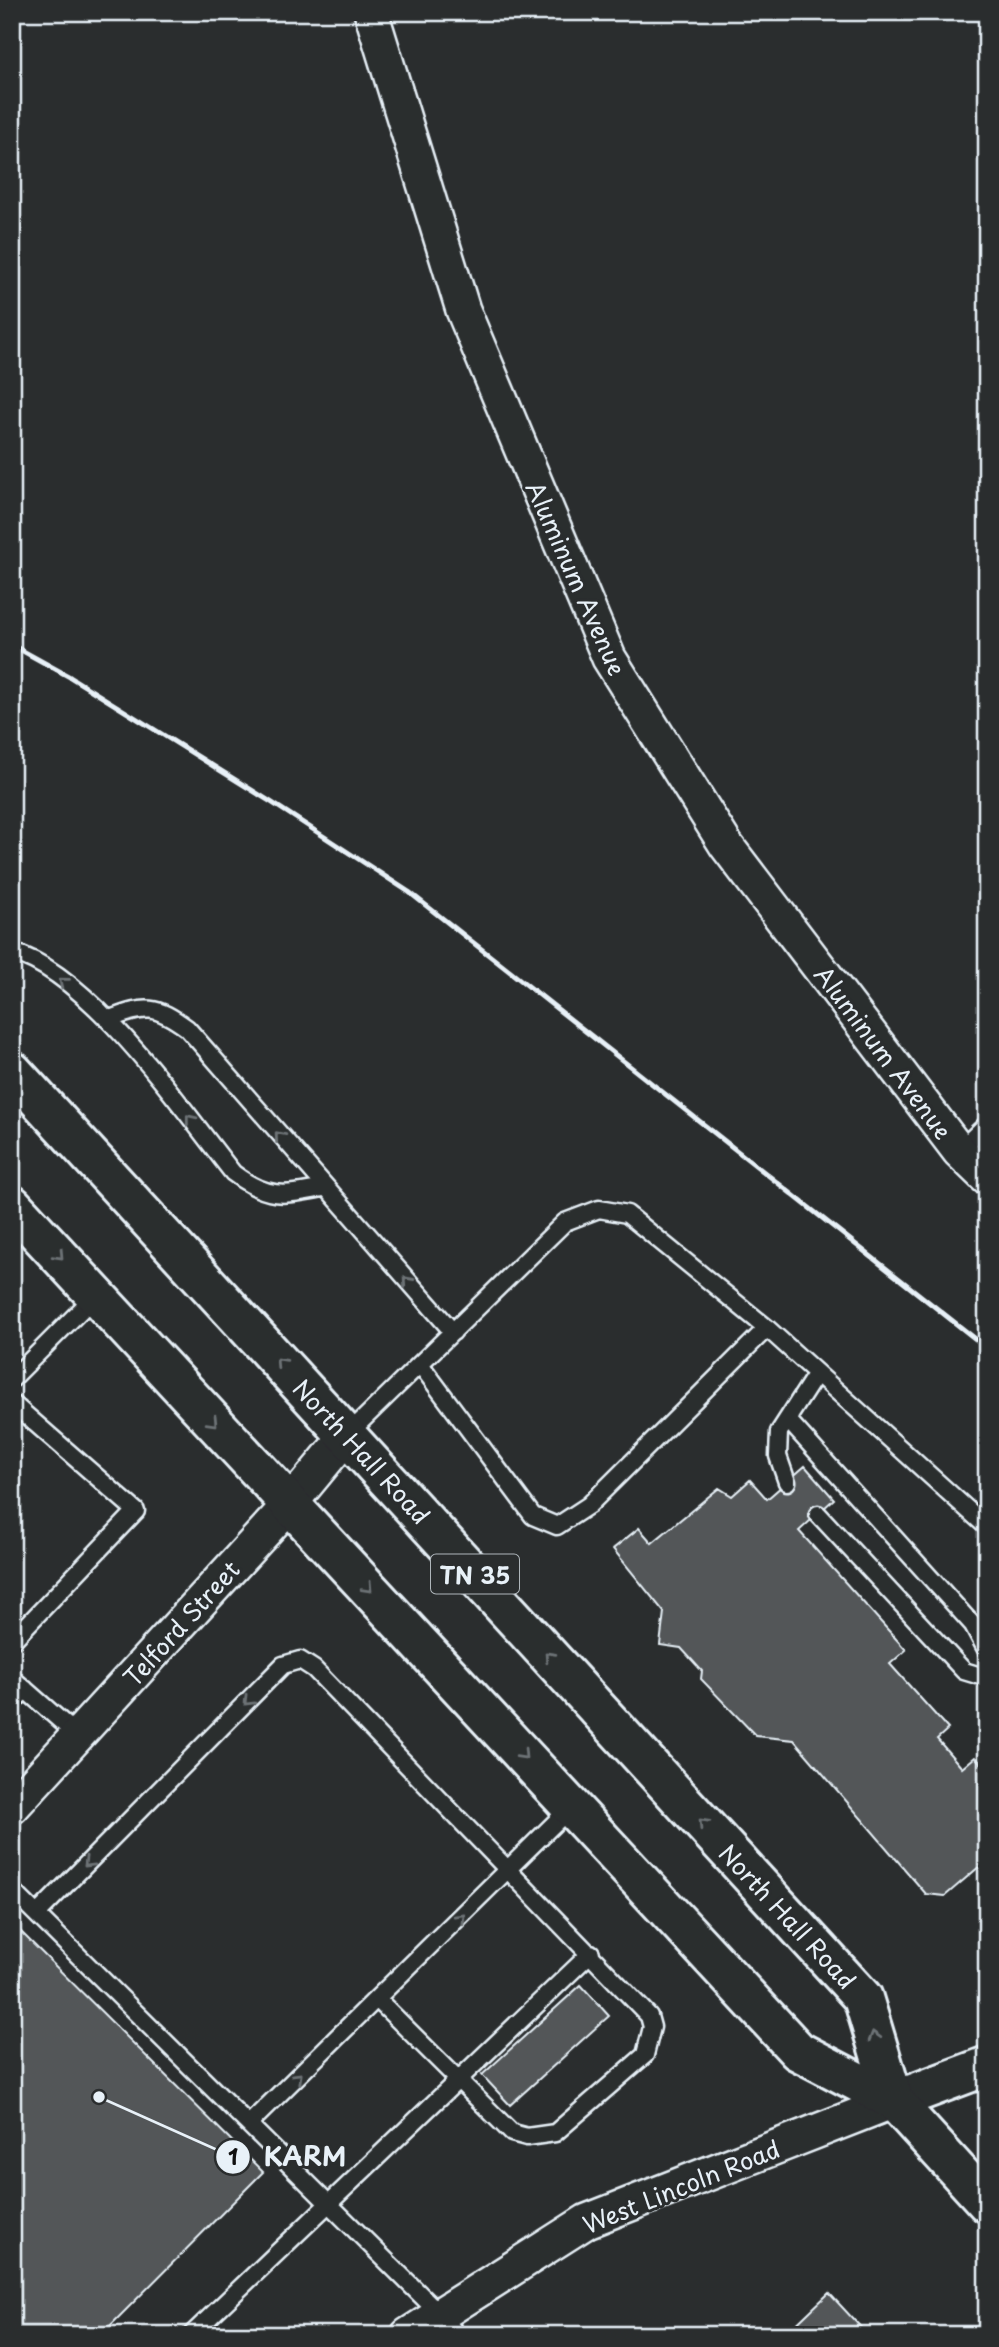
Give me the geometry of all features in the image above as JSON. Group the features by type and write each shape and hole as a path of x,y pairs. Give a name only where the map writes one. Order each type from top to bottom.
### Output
{"main road":[{"name":"North Hall Road","path":"12,1071 863,1997 894,2102"},
{"path":"12,1205 797,2051 894,2102 987,2203"},
{"path":"894,2102 987,2066"}],"street":[{"name":"Aluminum Avenue","path":"371,12 463,310 609,658 726,845 959,1151 987,1178"},
{"name":"Telford Street","path":"12,1807 290,1504 347,1435"},
{"name":"West Lincoln Road","path":"408,2335 449,2324 587,2221 894,2102"}],"lane":[{"path":"12,952 33,958 110,1019 233,1173 255,1189 285,1196 323,1188"},
{"path":"110,1019 140,1007 162,1010 187,1028 323,1188 453,1332"},
{"path":"959,1151 987,1124"},
{"path":"347,1435 565,1222 599,1209 628,1214 767,1328 987,1527"},
{"path":"12,1380 96,1296"},
{"path":"420,1364 533,1516 557,1526 589,1505 767,1328"},
{"path":"787,1482 778,1456 779,1432 817,1373"},
{"path":"12,1403 135,1511 12,1641"},
{"path":"788,1420 973,1625 987,1651"},
{"path":"818,1514 964,1671 987,1678"},
{"path":"37,1914 283,1665 300,1660 314,1669 591,1954 649,2016 652,2027 645,2055 555,2133 542,2137 527,2137 512,2133 378,2000"},
{"path":"12,1678 78,1736"},
{"path":"12,1704 25,1689"},
{"path":"249,2124 378,2000 571,1807"},
{"path":"12,1890 449,2324"},
{"path":"191,2335 591,1954"}],"building":[{"path":"805,1466 834,1499 799,1531 906,1650 890,1664 948,1729 937,1739 962,1768 975,1757 987,1769 987,1860 945,1896 926,1894 794,1740 756,1736 701,1679 702,1671 681,1648 660,1645 664,1612 613,1549 639,1528 652,1543 719,1488 732,1496 750,1480 767,1499"},
{"path":"12,1923 263,2172 101,2335 12,2335"},
{"path":"581,1985 609,2016 510,2105 482,2075"},
{"path":"829,2293 868,2335 785,2335"}],"railway":[{"path":"12,645 70,677 271,802 409,892 987,1348"}],"place":[{"name":"KARM","path":"99,2097"}]}
